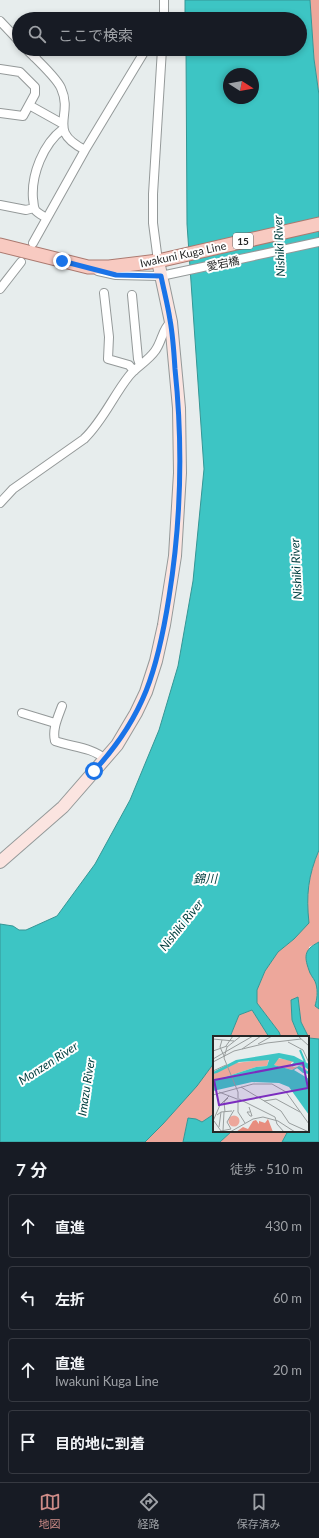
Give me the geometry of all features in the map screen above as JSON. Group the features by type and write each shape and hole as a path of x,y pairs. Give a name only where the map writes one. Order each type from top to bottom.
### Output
{"main road":[{"name":"Iwakuni Kuga Line","path":"0,244 88,267 109,267 162,260 319,224"}],"street":[{"path":"164,0 164,12"},
{"path":"0,21 12,34"},
{"path":"33,243 85,150 142,56"},
{"path":"0,862 63,808 117,745 146,692 156,661 164,625 171,583 177,527 180,466 179,408 167,275 153,223 153,194 162,56"},
{"path":"34,57 61,87 65,112 63,126 68,138 85,150"},
{"path":"0,69 20,72 35,87 35,94 23,116 0,113"},
{"path":"29,105 63,126"},
{"path":"47,218 37,212 34,208 32,188 35,173 54,137 63,126"},
{"path":"0,205 26,210 34,208"},
{"name":"愛宕橋","path":"88,267 104,273 116,275 167,275 319,242"},
{"path":"0,289 21,262"},
{"path":"104,293 109,337 108,359 128,365 134,370"},
{"path":"132,295 138,359 140,365"},
{"path":"0,503 13,489 84,439 92,431 116,394 134,370 155,352 160,344 166,326 171,322"},
{"path":"62,706 55,723 54,736 56,741 66,745 96,752 105,759"},
{"path":"22,713 55,723"}],"shaded area":[{"path":"310,0 319,0 319,95 314,59"},
{"path":"319,850 319,942 309,947 310,973 316,983 316,1006 319,1009 319,1039 309,1038 301,1022 298,997 291,1000 292,1020 299,1036 281,1036 257,1003 257,990 265,971 278,952 294,939 308,923 307,904 310,877"},
{"path":"252,1010 268,1036 230,1036 239,1015"},
{"path":"213,1064 213,1115 202,1122 188,1118 183,1142 145,1142 181,1104"},
{"path":"231,1132 287,1132 282,1142 220,1142"}],"water":[{"name":"錦川","path":"185,0 310,0 314,59 319,95 319,850 310,877 308,894 309,923 294,939 278,952 265,971 257,990 257,1003 281,1036 268,1036 252,1010 239,1015 230,1036 213,1036 213,1064 197,1086 145,1142 0,1142 0,924 13,926 19,930 26,930 57,916 95,864 130,800 159,730 178,666 193,581 204,469 187,224 186,56 307,56 307,12 185,12"},
{"path":"319,942 319,1009 315,1006 317,995 316,984 310,973 306,954 310,948"},
{"path":"298,997 301,1022 308,1036 299,1036 292,1020 291,1000"},
{"path":"309,1038 319,1039 319,1142 282,1142 287,1132 309,1132"},
{"path":"213,1115 213,1132 231,1132 220,1142 183,1142 188,1118 196,1119 202,1122"}],"route":[{"path":"62,261 116,275 161,276 171,322 179,408 180,473 175,556 164,625 156,661 146,692 136,713 117,745 94,771"}],"water label":[{"name":"Nishiki River","path":"279,246"},
{"name":"Nishiki River","path":"296,569"},
{"name":"Nishiki River","path":"181,925"},
{"name":"Monzen River","path":"48,1063"},
{"name":"Imazu River","path":"86,1087"}]}
